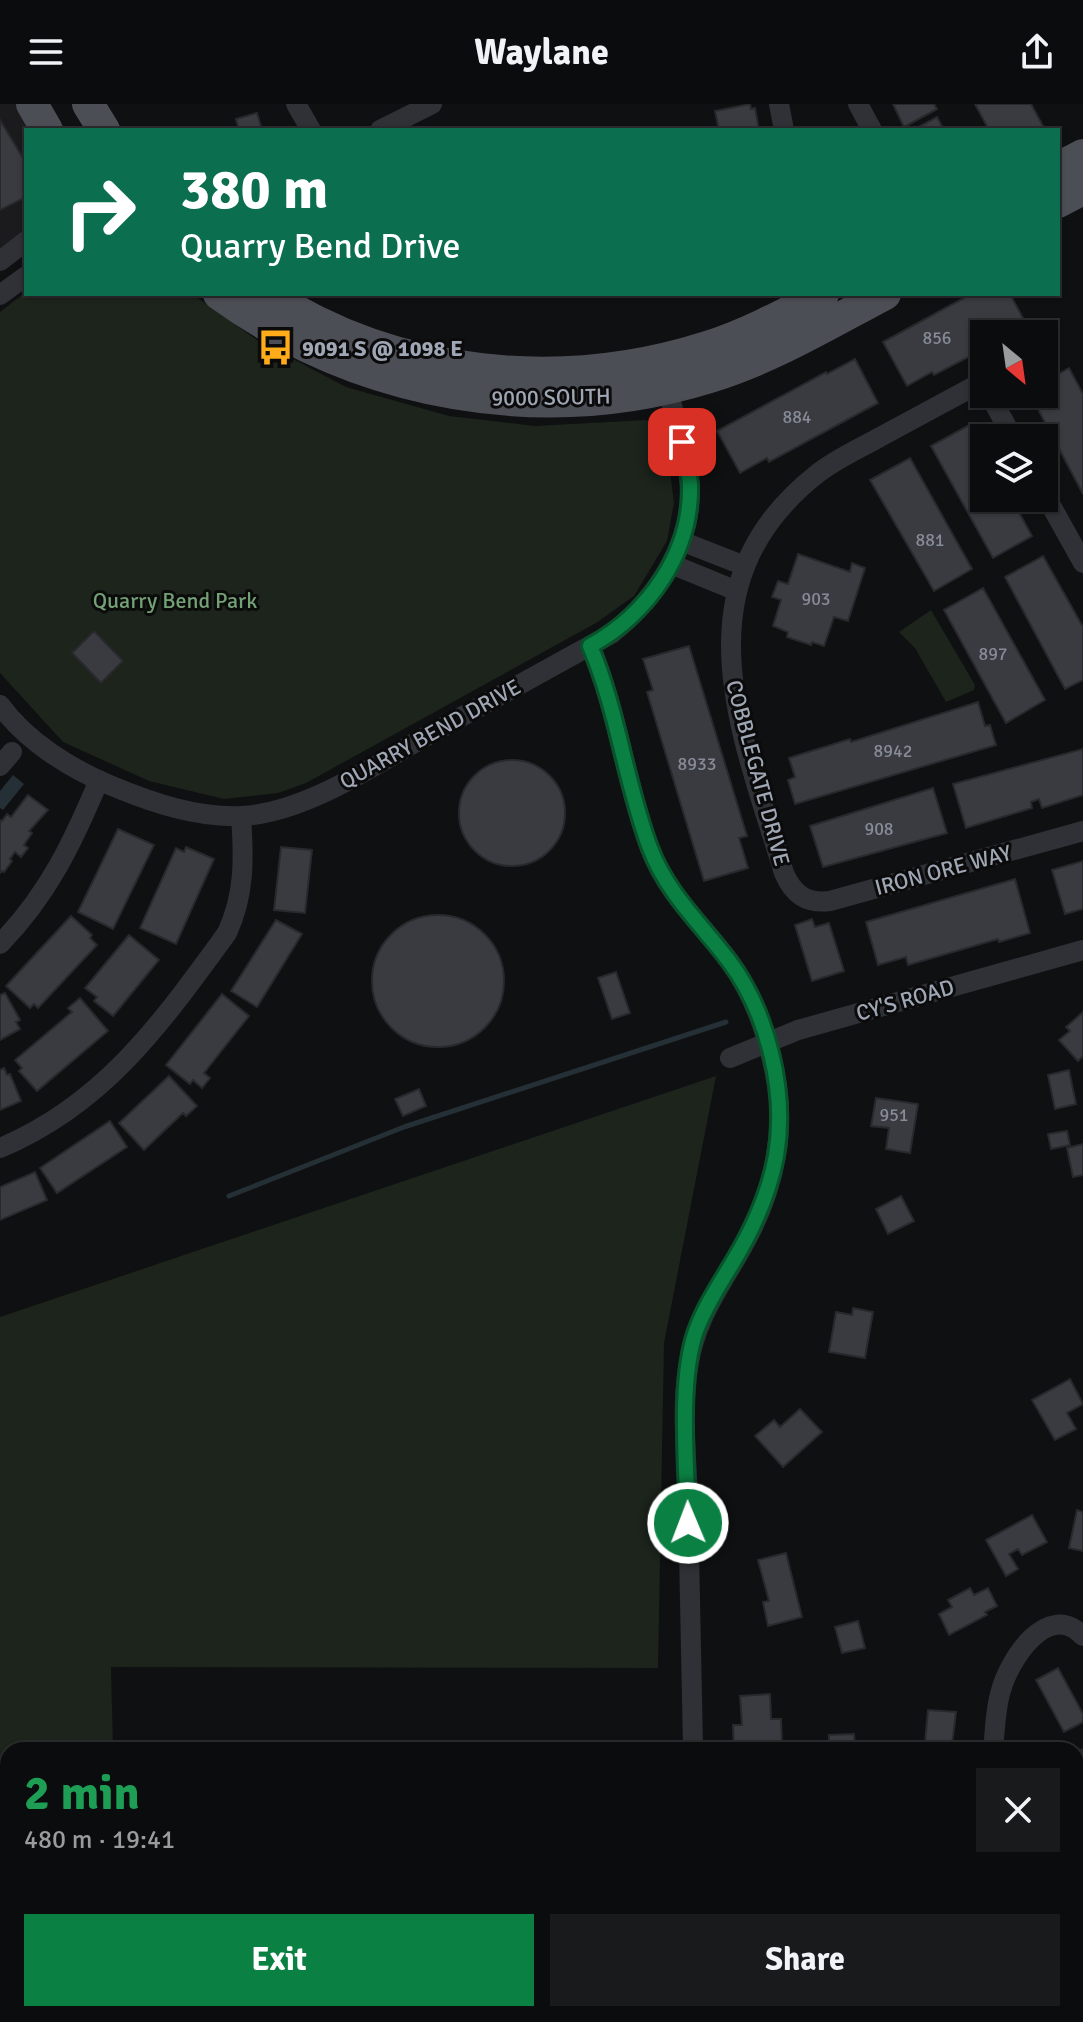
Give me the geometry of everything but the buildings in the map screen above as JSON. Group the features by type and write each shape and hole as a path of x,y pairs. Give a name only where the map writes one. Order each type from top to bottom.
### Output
{"main road":[{"path":"32,104 46,128"},
{"path":"56,104 69,128"},
{"path":"71,104 85,128"},
{"path":"88,104 103,128"},
{"path":"1060,167 1083,155"},
{"path":"1060,201 1083,189"},
{"name":"9000 SOUTH","path":"222,296 311,349 367,372 437,391 538,402 597,399 667,388 710,377 764,357 881,296"},
{"name":"9000 SOUTH","path":"269,296 354,337 409,355 497,372 560,374 647,363 698,350 754,329 819,296"}],"street":[{"path":"296,104 310,128"},
{"path":"384,128 432,104"},
{"path":"779,104 784,128"},
{"path":"858,104 871,128"},
{"path":"0,261 24,243"},
{"path":"0,295 24,277"},
{"name":"QUARRY BEND DRIVE","path":"0,705 32,738 64,762 145,800 193,813 241,816 274,811 331,788 590,646 630,619 646,603 671,564 687,521 690,481 667,388"},
{"name":"COBBLEGATE DRIVE","path":"803,897 792,890 784,873 738,717 730,663 731,622 745,566 771,522 792,496 818,473 846,455 970,394"},
{"path":"1055,512 1083,563"},
{"path":"681,541 745,566"},
{"path":"671,564 737,591"},
{"path":"590,646 606,682 650,850 683,908 730,962 745,986 757,1011 777,1086 779,1121 768,1190 754,1227 712,1295 695,1332 687,1371 693,1742"},
{"path":"0,944 15,929 60,868 99,780"},
{"path":"0,1148 48,1125 105,1083 138,1049 227,933 236,913 244,870 241,816"},
{"name":"IRON ORE WAY","path":"803,897 812,901 830,901 1083,831"},
{"name":"CY'S ROAD","path":"730,1058 798,1030 1083,950"},
{"path":"994,1742 1000,1694 1010,1669 1040,1630 1061,1624 1078,1631"}],"shaded area":[{"path":"0,104 28,104 41,128 24,128 24,233 0,251"},
{"path":"13,775 24,784 3,810 0,808 0,791"}],"green space":[{"name":"Quarry Bend Park","path":"24,294 24,296 195,296 257,340 346,387 449,416 535,426 646,420 665,430 674,503 667,541 634,596 596,623 306,783 278,793 224,799 149,781 63,742 0,673 0,312"},
{"path":"931,610 975,685 974,690 946,702 915,648 899,632"},
{"path":"716,1076 664,1343 658,1668 111,1667 113,1742 0,1742 0,1317"}],"waterway":[{"path":"229,1196 404,1127 726,1022"}],"place":[{"name":"9091 S @ 1098 E","path":"276,348"}],"route":[{"path":"682,442 690,481 689,501 687,521 671,564 646,603 611,634 590,646 606,682 650,850 683,908 730,962 757,1011 777,1086 779,1121 768,1190 754,1227 712,1295 695,1332 687,1371 688,1523"}]}
